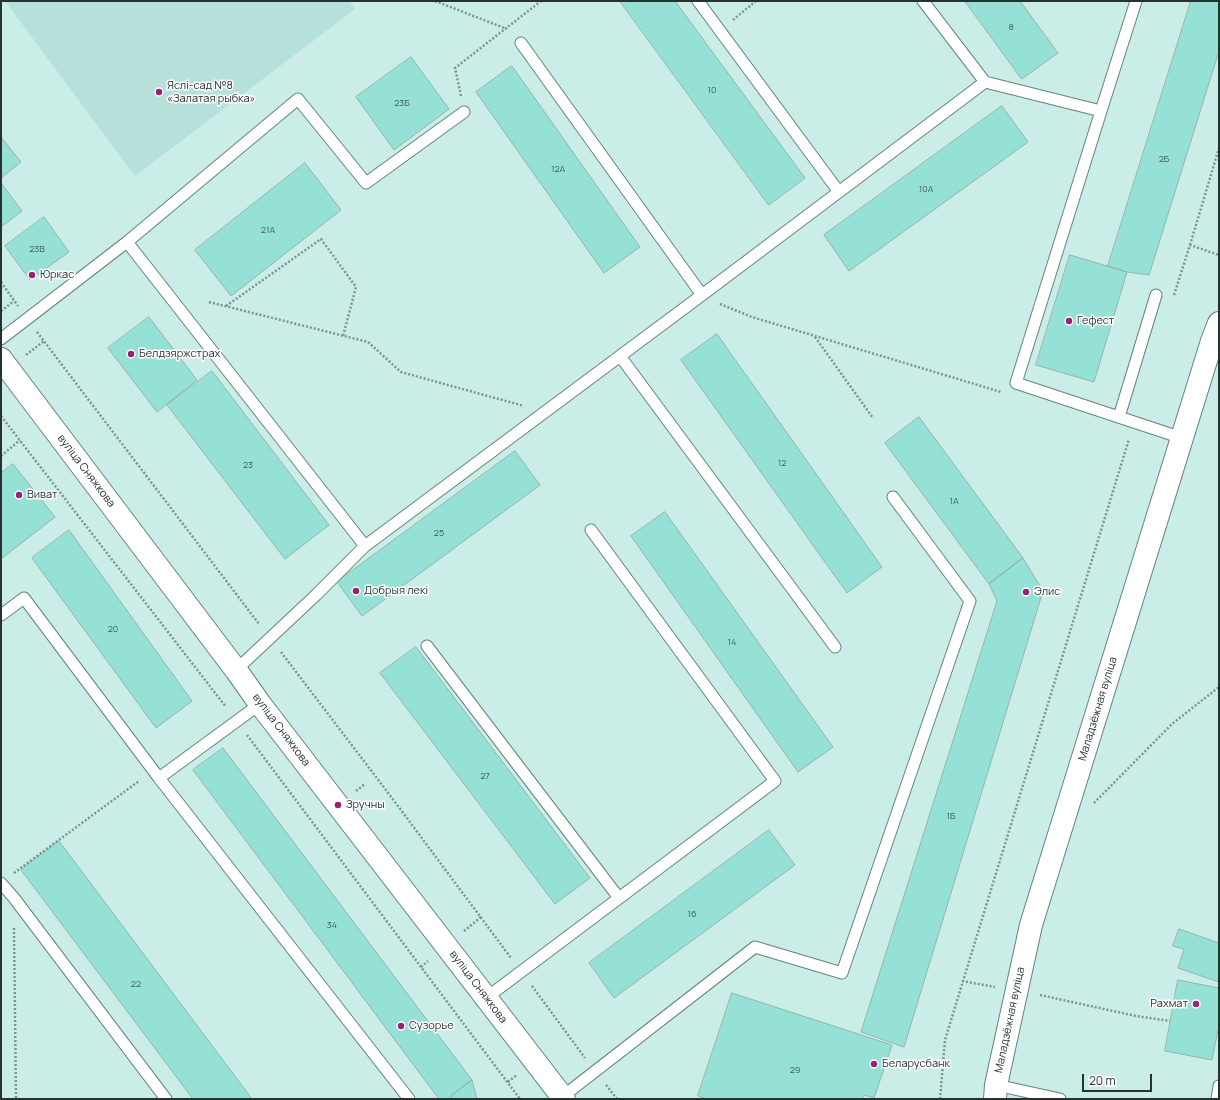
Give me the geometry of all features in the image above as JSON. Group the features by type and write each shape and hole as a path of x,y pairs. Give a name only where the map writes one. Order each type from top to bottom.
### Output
{"street":[{"name":"Маладзёжная вуліца","path":"995,1092 1031,925 1182,438 1217,335"},
{"name":"вуліца Сняжкова","path":"1,359 236,670 260,704 563,1098"}],"lane":[{"path":"698,1 839,192"},
{"path":"923,1 985,82 1101,111"},
{"path":"1137,1 1016,383 1182,438"},
{"path":"521,43 702,295"},
{"path":"236,670 365,546 985,82"},
{"path":"1,339 127,242 298,99 366,183 464,112"},
{"path":"127,242 365,546"},
{"path":"1119,417 1156,295"},
{"path":"620,356 835,647"},
{"path":"563,1098 755,947 842,973 970,601 893,497"},
{"path":"486,998 775,781 591,530"},
{"path":"1,615 24,598 156,774 408,1099"},
{"path":"427,646 619,898"},
{"path":"156,774 237,722 260,704"},
{"path":"1,883 14,898 166,1099"},
{"path":"1216,1099 1219,1086"},
{"path":"995,1092 1060,1099"}],"path":[{"path":"435,1 507,29 521,43"},
{"path":"464,112 455,68 541,1"},
{"path":"720,31 756,1"},
{"path":"1190,245 1219,148"},
{"path":"226,306 321,239 356,287 343,336"},
{"path":"1,282 27,319 392,798 595,1072 617,1099"},
{"path":"702,295 752,317 1002,393 1016,383"},
{"path":"1,311 14,300"},
{"path":"209,302 368,342 401,372 546,412"},
{"path":"815,336 873,418"},
{"path":"1,416 237,722 520,1099"},
{"path":"1,456 20,440"},
{"path":"940,1099 944,1040 1127,444"},
{"path":"1092,804 1172,724 1219,687"},
{"path":"14,873 156,774"},
{"path":"14,898 16,1099"},
{"path":"962,981 1034,993 1136,1016 1170,1021"}],"shaded area":[{"name":"Яслі-сад №8 «Залатая рыбка»","path":"5,1 349,1 355,9 135,176"}],"building":[{"path":"620,1 675,1 805,178 769,205"},
{"path":"965,1 1020,1 1058,53 1022,79"},
{"path":"1191,1 1219,1 1219,51 1149,275 1127,272 1108,266"},
{"path":"411,57 449,109 394,150 356,97"},
{"path":"512,66 640,247 604,273 476,92"},
{"path":"1002,106 1028,142 849,271 824,235"},
{"path":"1,137 21,162 1,178"},
{"path":"305,163 341,210 231,296 195,250"},
{"path":"1,183 22,211 1,227"},
{"path":"44,217 69,252 30,280 5,246"},
{"path":"1070,255 1127,272 1094,382 1036,365"},
{"path":"149,317 197,380 157,412 108,348"},
{"path":"717,334 882,567 847,593 681,360"},
{"path":"212,371 329,525 285,559 167,405"},
{"path":"919,417 1023,558 989,584 885,443"},
{"path":"515,451 540,485 362,616 337,582"},
{"name":"Виват","path":"13,464 55,517 1,559 1,473"},
{"path":"665,512 833,747 798,772 631,536"},
{"path":"69,530 192,701 156,728 32,558"},
{"path":"1023,558 1043,591 904,1047 861,1032 997,601 989,584"},
{"path":"416,647 590,878 555,904 380,673"},
{"path":"223,748 472,1080 447,1099 439,1099 193,770"},
{"path":"769,830 795,865 614,998 589,963"},
{"path":"59,841 252,1099 193,1099 21,870"},
{"path":"1179,929 1219,943 1219,982 1178,968 1184,949 1173,946"},
{"name":"Рахмат","path":"1178,980 1219,988 1219,1025 1212,1060 1165,1051"},
{"path":"732,993 892,1045 874,1098 864,1095 862,1099 707,1099 698,1096"},
{"path":"472,1080 477,1099 452,1099 451,1096"}],"place":[{"name":"Яслі-сад №8 «Залатая рыбка»","path":"159,92"},
{"name":"Юркас","path":"32,275"},
{"name":"Гефест","path":"1069,321"},
{"name":"Белдзяржстрах","path":"131,354"},
{"name":"Виват","path":"19,495"},
{"name":"Добрыя лекі","path":"356,591"},
{"name":"Элис","path":"1026,592"},
{"name":"Зручны","path":"338,805"},
{"name":"Рахмат","path":"1196,1004"},
{"name":"Сузорье","path":"401,1026"},
{"name":"Беларусбанк","path":"874,1064"}]}
